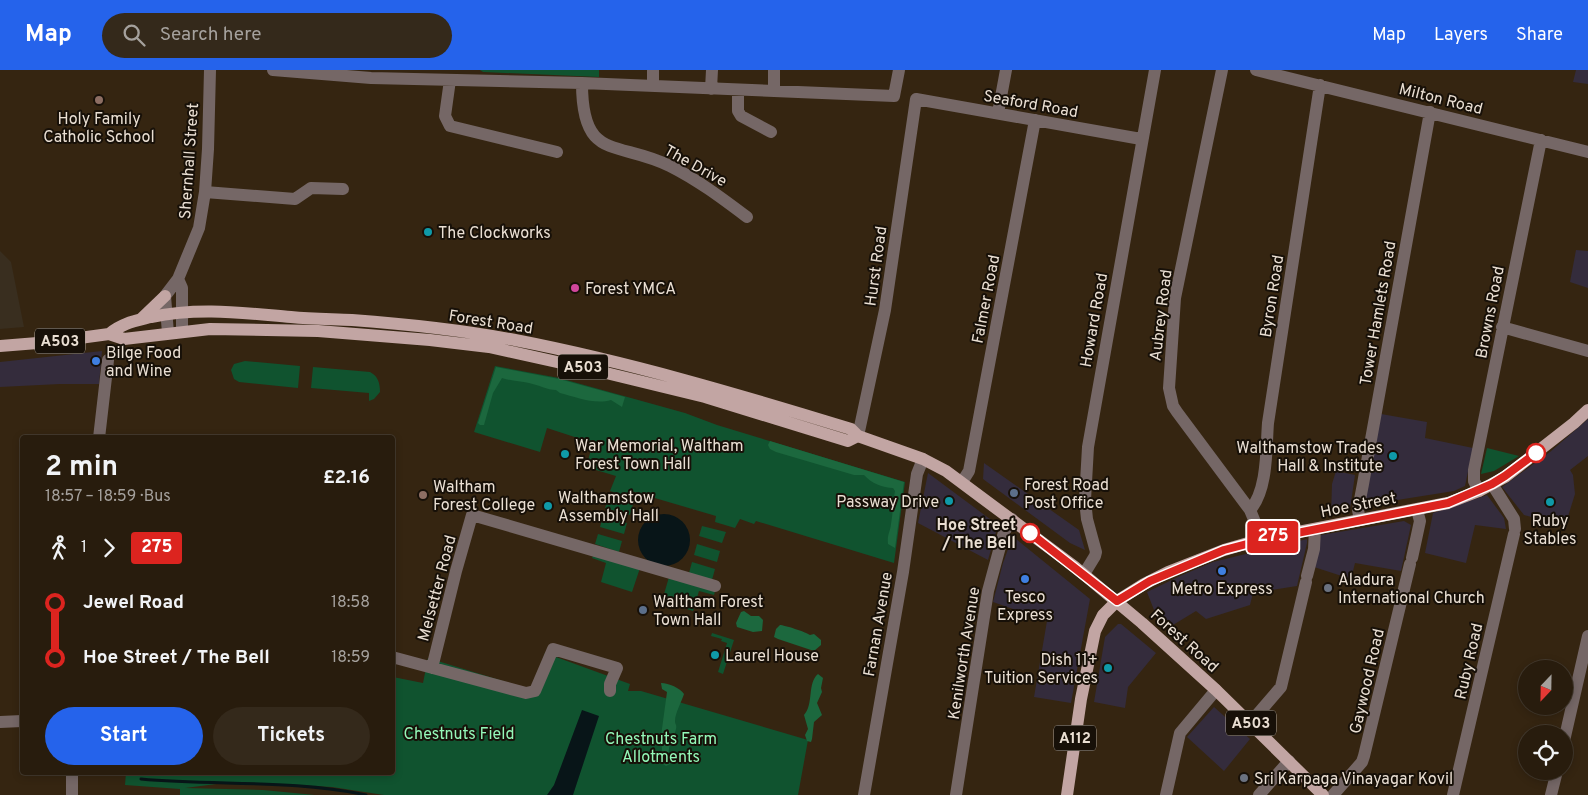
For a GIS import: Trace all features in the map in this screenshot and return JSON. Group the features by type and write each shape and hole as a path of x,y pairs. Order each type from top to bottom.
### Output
{"main road":[{"path":"141,319 165,296"},
{"name":"Forest Road","path":"110,334 119,325 141,319 181,312 209,310 433,328 514,340 605,359 851,429 858,436 923,459 946,472 1087,569 1117,601 1213,693 1250,723 1323,795"},
{"name":"Forest Road","path":"0,346 110,334 124,339 182,331 242,329 318,331 430,340 489,347 694,394 848,441 858,436"},
{"name":"Hoe Street","path":"1117,601 1150,581 1224,550 1314,529 1448,503 1479,491 1505,476 1574,424 1588,410"},
{"name":"A112","path":"1067,795 1081,699 1095,631 1103,615 1117,601"}],"street":[{"name":"Shernhall Street","path":"165,296 178,279 200,228 205,192 210,70"},
{"path":"273,70 371,74 450,80 474,75 582,83 894,96 899,70"},
{"path":"653,70 653,86"},
{"path":"711,89 712,70"},
{"path":"774,70 774,91"},
{"path":"998,113 1006,70"},
{"name":"Howard Road","path":"1087,569 1096,552 1087,519 1085,500 1088,447 1154,70"},
{"name":"Aubrey Road","path":"1222,70 1175,298 1169,388 1177,412 1250,510 1262,540"},
{"name":"Milton Road","path":"1256,70 1588,152"},
{"path":"450,80 445,116 450,126 557,152"},
{"name":"The Drive","path":"582,83 583,112 592,131 599,140 616,149 656,160 670,166 711,190 747,217"},
{"name":"Byron Road","path":"1250,510 1256,503 1263,478 1268,423 1320,85"},
{"path":"738,90 738,112 741,116 770,132"},
{"name":"Seaford Road","path":"916,99 1141,139"},
{"name":"Hurst Road","path":"858,436 885,310 916,99"},
{"name":"Tower Hamlets Road","path":"1360,520 1358,510 1430,112"},
{"name":"Falmer Road","path":"962,482 969,471 1035,120"},
{"name":"Browns Road","path":"1479,491 1474,481 1474,470 1541,140"},
{"path":"205,192 295,199 311,188 342,189"},
{"path":"178,279 182,288 182,331"},
{"path":"165,296 168,333"},
{"path":"1502,327 1588,351"},
{"path":"99,435 108,360"},
{"name":"Farnan Avenue","path":"864,795 904,572 916,479 923,459"},
{"name":"Ruby Road","path":"1453,795 1515,532 1514,519 1492,484"},
{"name":"Gaywood Road","path":"1333,795 1362,762 1364,756 1420,521 1417,510"},
{"name":"Melsetter Road","path":"432,668 472,515 716,586"},
{"name":"Kenilworth Avenue","path":"956,795 987,599 1004,532 1012,519"},
{"path":"1250,723 1281,687 1314,549 1314,529"},
{"path":"1567,725 1588,636"},
{"path":"395,658 526,693 534,691 553,649 616,668 610,684 610,691"},
{"path":"1166,795 1180,733 1213,693"},
{"path":"0,722 20,721"},
{"path":"1259,795 1289,761"},
{"path":"72,775 72,795"},
{"path":"1551,795 1555,780"}],"shaded area":[{"path":"1576,70 1588,70 1588,84 1573,82"},
{"path":"1576,250 1588,251 1588,288 1570,282"},
{"path":"0,251 11,262 24,327 0,329"},
{"path":"102,351 99,384 0,387 0,362"},
{"path":"1381,414 1427,422 1425,438 1473,448 1465,486 1454,491 1372,504 1365,502"},
{"path":"1588,419 1588,456 1570,470 1573,475 1575,494 1565,526 1524,515 1502,487 1550,452"},
{"path":"984,463 1079,530 1085,550 1070,543 983,479"},
{"path":"1336,471 1355,475 1350,509 1331,516 1332,484"},
{"path":"928,473 998,525 988,560 918,523"},
{"path":"1487,495 1504,518 1506,529 1475,525 1466,563 1425,553 1433,513"},
{"path":"659,514 669,514 683,521 690,535 690,545 683,559 669,566 659,566 649,562 642,555 638,545 638,535 642,525 649,518"},
{"path":"1404,521 1411,525 1401,571 1355,563 1351,579 1314,567 1321,535"},
{"path":"1016,539 1090,599 1071,703 1034,697 1047,621 993,602 1011,541"},
{"path":"1307,539 1297,586 1253,593 1250,605 1206,619 1196,611 1173,625 1154,610 1147,592 1180,576 1213,562"},
{"path":"1118,624 1121,624 1156,653 1128,687 1125,708 1094,702 1105,637"},
{"path":"1214,707 1250,739 1224,771 1187,737"},
{"path":"582,710 599,716 573,795 547,795 554,785"}],"green space":[{"path":"480,70 599,70 599,77 483,72"},
{"path":"245,361 300,366 298,388 239,382 234,379 231,370 234,364"},
{"path":"495,366 559,378 685,413 717,425 905,482 894,563 756,521 754,524 740,519 735,528 715,522 716,516 631,491 629,497 610,491 616,476 586,467 593,443 547,428 540,452 474,432"},
{"path":"313,367 370,372 378,380 380,392 374,399 369,401 369,393 311,388"},
{"path":"496,367 559,379 625,397 622,407 611,400 599,402 586,400 560,393 556,390 502,378 493,393 484,425 480,425 478,423"},
{"path":"770,441 904,482 895,548 888,544 895,491 893,488 877,484 864,475 854,475 776,452 770,449 768,445"},
{"path":"1487,448 1519,456 1494,471 1481,474"},
{"path":"609,497 633,504 630,515 605,508"},
{"path":"603,516 627,523 624,534 600,527"},
{"path":"702,526 726,532 722,543 699,536"},
{"path":"598,534 622,541 619,552 595,544"},
{"path":"697,544 720,551 717,562 694,555"},
{"path":"594,554 640,568 632,592 601,582 606,563 592,558"},
{"path":"692,562 715,569 712,580 689,573"},
{"path":"669,577 715,591 714,595 699,591 693,611 662,601"},
{"path":"744,611 751,616 759,616 763,620 762,631 753,632 737,627 736,623 741,612"},
{"path":"780,625 810,635 814,634 821,640 821,645 814,651 778,639 774,637 776,629"},
{"path":"712,633 734,640 723,674 718,672 727,643 721,641 722,639 711,636"},
{"name":"Chestnuts Field","path":"545,653 630,684 628,691 641,691 808,740 798,795 384,795 332,787 232,782 185,788 263,790 315,795 180,795 180,789 125,785 126,775 395,775 395,677 423,683 428,658 532,690"},
{"path":"818,674 823,678 822,692 817,703 822,715 814,722 811,742 807,741 805,735 808,729 804,715 809,705 813,683"},
{"path":"661,683 674,686 684,694 676,714 676,729 669,749 670,764 666,766 663,764 661,736 667,692 662,689"}],"waterway":[{"path":"141,779 283,785 338,790 366,795"}],"bus line":[{"name":"275","path":"1030,533 1075,566 1117,601 1150,581 1224,550 1262,540 1448,503 1492,484 1536,453"}],"place":[{"name":"Holy Family Catholic School","path":"99,100"},
{"name":"The Clockworks","path":"428,232"},
{"name":"Forest YMCA","path":"575,288"},
{"name":"Bilge Food and Wine","path":"96,361"},
{"name":"War Memorial, Waltham Forest Town Hall","path":"565,454"},
{"name":"Walthamstow Trades Hall & Institute","path":"1393,456"},
{"name":"Forest Road Post Office","path":"1014,493"},
{"name":"Waltham Forest College","path":"423,495"},
{"name":"Passway Drive","path":"949,501"},
{"name":"Ruby Stables","path":"1550,502"},
{"name":"Walthamstow Assembly Hall","path":"548,506"},
{"name":"Hoe Street / The Bell","path":"1030,533"},
{"name":"Metro Express","path":"1222,571"},
{"name":"Tesco Express","path":"1025,579"},
{"name":"Aladura International Church","path":"1328,588"},
{"name":"Waltham Forest Town Hall","path":"643,610"},
{"name":"Laurel House","path":"715,655"},
{"name":"Dish 11+ Tuition Services","path":"1108,668"},
{"name":"Sri Karpaga Vinayagar Kovil","path":"1244,778"}],"park label":[{"name":"Chestnuts Farm Allotments","path":"661,747"}]}
